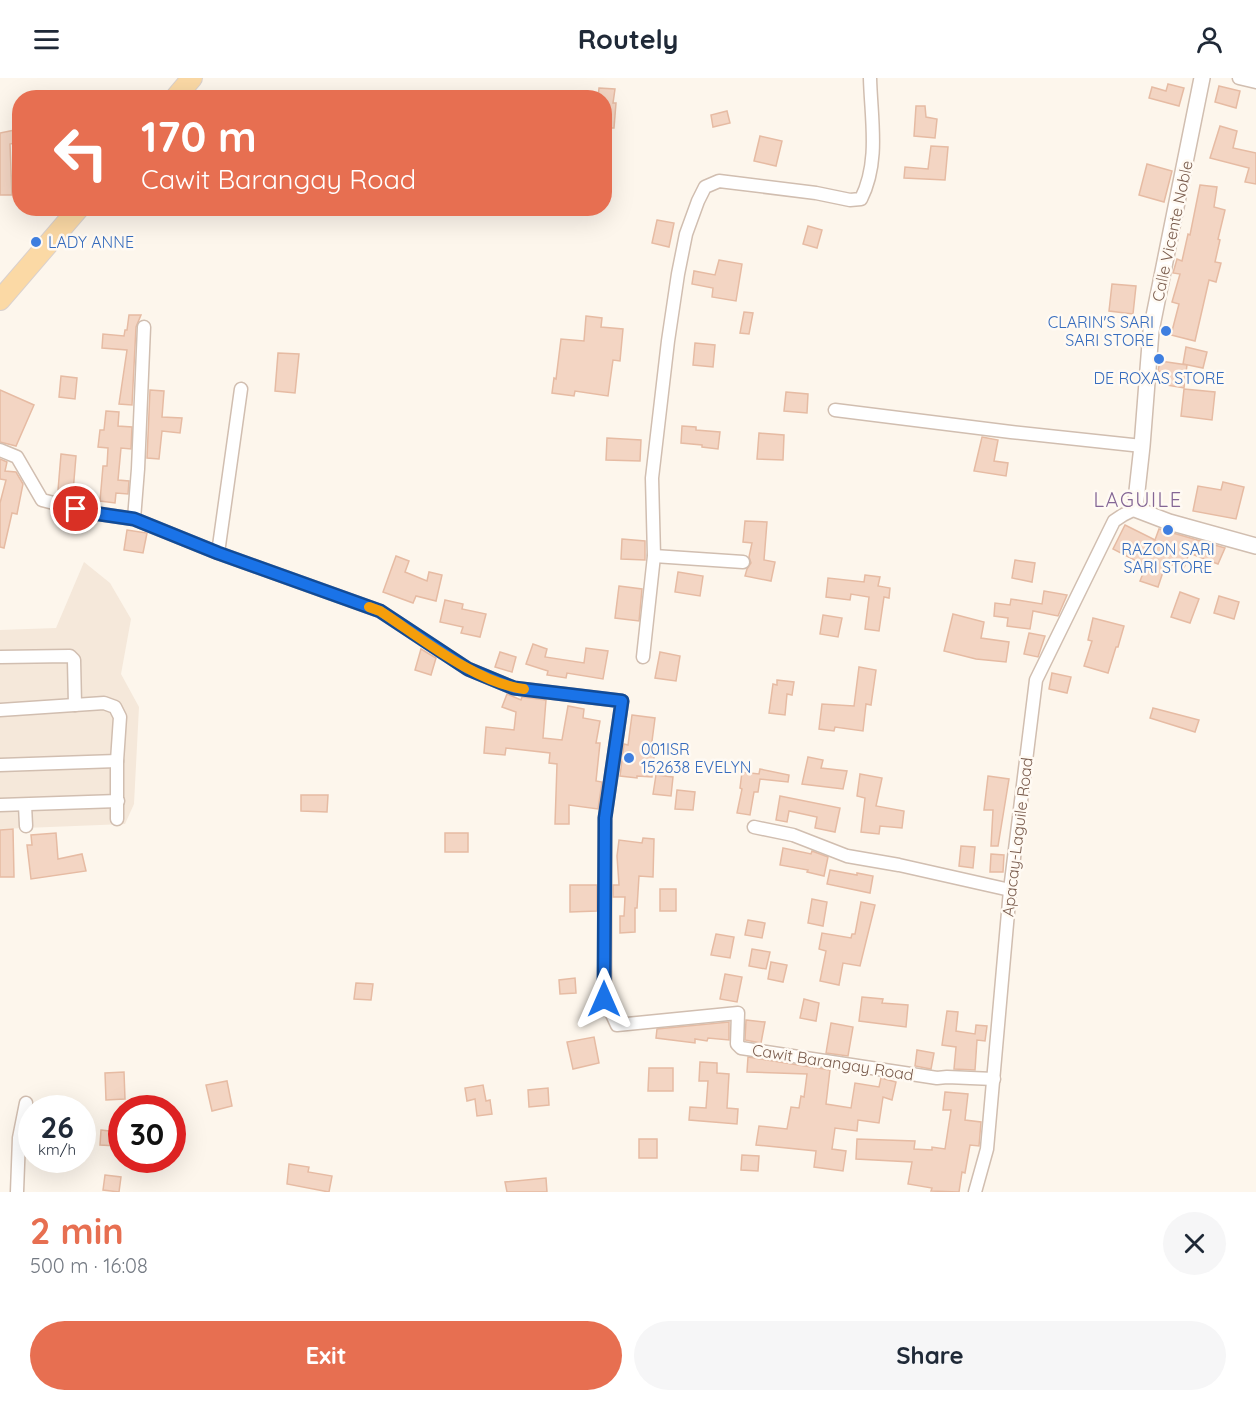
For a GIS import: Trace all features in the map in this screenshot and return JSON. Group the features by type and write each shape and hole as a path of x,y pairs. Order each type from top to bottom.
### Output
{"main road":[{"path":"182,90 192,78"},
{"path":"0,300 72,216"}],"street":[{"path":"643,657 654,556 652,478 668,341 686,234 698,201 705,187 718,181 816,193 850,200 861,199 867,187 873,160 870,78"},
{"name":"Calle Vicente Noble","path":"1135,509 1151,331 1202,78"},
{"path":"1239,78 1256,82"},
{"path":"134,519 144,327"},
{"path":"0,450 17,457 42,500 93,513 134,519 218,553 241,389"},
{"path":"835,410 1142,446"},
{"path":"1135,509 1169,522 1256,546"},
{"name":"Apacay-Laguile Road","path":"975,1192 987,1149 1010,890 1036,680 1114,521 1135,509"},
{"name":"Cawit Barangay Road","path":"218,553 380,611 468,669 514,688 622,701 605,818 604,999 617,1025 738,1013 737,1044 741,1048 937,1078 994,1079"},
{"path":"654,556 743,562"},
{"path":"0,657 70,656 74,660 75,705"},
{"path":"0,710 104,703 115,706 120,717 117,819"},
{"path":"0,765 117,761"},
{"path":"0,805 117,801"},
{"path":"25,805 26,826"},
{"path":"754,827 793,835 847,856 899,865 1010,890"},
{"path":"17,1192 18,1173"}],"shaded area":[{"path":"84,562 110,583 131,619 121,674 139,707 134,804 125,824 0,829 0,630 56,628"}],"building":[{"path":"1168,84 1184,88 1179,106 1149,98 1152,87 1166,91"},
{"path":"1219,86 1240,91 1236,108 1215,102"},
{"path":"599,88 615,89 614,128 612,128 612,90 599,90"},
{"path":"916,106 925,106 926,117 937,119 935,138 914,136"},
{"path":"727,111 730,123 713,127 711,115"},
{"path":"1220,126 1237,131 1233,148 1256,153 1256,184 1245,182 1249,168 1210,158"},
{"path":"12,131 12,144 10,144 12,195 0,195 0,133"},
{"path":"760,136 782,141 776,166 754,161"},
{"path":"931,146 948,147 945,180 904,178 905,167 928,169"},
{"path":"1147,164 1172,171 1164,202 1139,195"},
{"path":"1200,185 1217,187 1214,207 1225,210 1215,262 1221,263 1216,282 1209,280 1195,341 1171,335 1179,304 1172,302 1180,274 1173,273 1177,259 1182,261 1188,234 1190,235"},
{"path":"657,220 674,223 669,247 652,243"},
{"path":"808,226 822,230 817,248 803,244"},
{"path":"719,260 742,264 736,301 712,297 713,288 692,284 694,271 715,275"},
{"path":"1112,284 1136,286 1133,314 1109,311"},
{"path":"744,312 753,313 749,334 740,333"},
{"path":"129,315 141,315 136,327 132,405 119,404 127,350 102,348 103,334 124,336"},
{"path":"586,316 602,318 601,327 623,329 620,361 613,360 608,396 575,391 574,396 552,393 561,339 584,341"},
{"path":"695,343 715,345 713,367 693,365"},
{"path":"1186,347 1207,352 1203,368 1183,364"},
{"path":"278,353 299,354 295,393 275,391"},
{"path":"1160,361 1187,365 1184,388 1160,384 1162,372 1158,371"},
{"path":"61,376 77,378 75,399 59,397"},
{"path":"1184,389 1215,392 1212,420 1181,416"},
{"path":"0,390 34,405 16,446 0,442"},
{"path":"150,390 164,391 162,417 182,418 180,433 162,431 159,459 147,458"},
{"path":"786,392 808,394 807,413 784,411"},
{"path":"106,411 119,412 118,426 132,427 131,449 121,448 118,480 129,481 128,494 116,493 115,503 100,501 103,466 107,466 108,448 98,447 100,430 104,430"},
{"path":"682,426 720,432 718,449 681,443"},
{"path":"759,433 784,435 783,460 757,459"},
{"path":"982,437 998,440 994,461 1008,463 1006,476 974,471"},
{"path":"607,438 641,440 640,461 606,460"},
{"path":"61,454 76,456 73,492 58,490"},
{"path":"0,459 7,462 5,471 16,472 23,484 17,514 12,513 4,548 0,547 0,503 6,480 0,479"},
{"path":"1223,482 1244,487 1236,519 1193,511 1198,486 1221,490"},
{"path":"745,521 767,522 764,560 775,562 771,581 745,576 751,563 749,557 752,543 743,542"},
{"path":"1125,525 1155,540 1159,529 1225,548 1218,564 1189,553 1184,568 1166,563 1158,587 1140,581 1146,566 1113,549"},
{"path":"127,530 147,533 143,553 124,550"},
{"path":"622,539 645,541 645,560 621,559"},
{"path":"396,556 409,561 405,572 427,581 429,572 442,575 436,601 416,596 413,603 383,592"},
{"path":"1015,560 1035,563 1032,582 1012,578"},
{"path":"678,572 703,576 700,596 675,592"},
{"path":"865,575 880,577 878,586 890,588 889,598 884,597 879,631 865,629 869,597 851,594 850,600 826,597 828,578 864,582"},
{"path":"619,586 642,589 639,621 615,618"},
{"path":"1044,591 1067,595 1058,616 1033,611 1030,629 1007,626 1008,618 994,616 995,603 1010,605 1011,599 1042,604"},
{"path":"1180,592 1199,599 1190,623 1171,617"},
{"path":"1219,596 1239,602 1234,619 1214,613"},
{"path":"445,600 463,604 462,609 486,614 480,637 461,633 463,627 440,622"},
{"path":"953,614 984,622 981,638 1009,642 1006,662 976,659 944,651"},
{"path":"823,615 842,618 838,637 820,634"},
{"path":"1093,618 1124,626 1108,673 1084,666 1092,641 1088,640"},
{"path":"1029,633 1045,636 1038,657 1024,654"},
{"path":"533,644 547,649 545,657 584,663 586,648 608,651 603,679 567,673 566,678 547,675 548,671 526,664"},
{"path":"421,649 436,658 431,675 415,670"},
{"path":"500,652 516,657 512,672 495,667"},
{"path":"660,652 680,656 676,681 655,678"},
{"path":"859,667 876,670 871,705 866,704 863,731 835,727 834,731 819,729 822,704 854,706"},
{"path":"1052,673 1071,677 1067,693 1049,689"},
{"path":"777,680 794,682 792,695 787,694 785,715 769,713 773,684 777,685"},
{"path":"507,694 521,700 522,697 546,700 543,738 562,740 568,706 584,709 583,718 600,721 596,743 600,743 596,781 602,782 598,809 569,805 569,824 555,824 557,764 549,763 550,753 506,748 505,755 484,753 486,727 514,730 516,712 502,707"},
{"path":"1153,708 1199,720 1195,732 1150,718"},
{"path":"632,715 655,718 651,749 655,749 652,777 620,776 624,744 628,745"},
{"path":"808,757 823,760 821,768 847,771 843,789 802,784"},
{"path":"760,769 789,775 788,782 760,779 758,792 754,792 750,815 737,813 742,789 740,788 742,772 759,774"},
{"path":"860,774 882,778 876,806 904,811 902,828 880,826 879,834 861,832 865,798 857,796"},
{"path":"656,775 673,777 671,796 653,794"},
{"path":"988,776 1009,779 998,846 991,846 993,810 984,810"},
{"path":"677,790 695,792 693,810 675,809"},
{"path":"301,795 328,795 327,812 301,811"},
{"path":"780,796 840,808 835,832 815,828 817,817 789,811 787,822 776,820"},
{"path":"13,829 14,877 0,877 0,830"},
{"path":"56,833 58,859 82,854 86,871 31,879 27,845 32,845 31,835"},
{"path":"445,833 468,833 468,852 445,852"},
{"path":"643,838 654,839 653,877 639,876 635,932 620,933 620,916 624,916 625,897 613,897 613,885 619,885 617,856 619,840 642,843"},
{"path":"961,846 975,847 973,868 959,866"},
{"path":"783,848 811,854 812,851 828,857 824,876 807,872 808,870 780,865"},
{"path":"991,854 1004,855 1003,872 990,872"},
{"path":"830,870 873,876 870,893 827,884"},
{"path":"570,885 597,885 597,911 570,912"},
{"path":"660,889 676,889 676,911 660,911"},
{"path":"812,899 827,902 823,926 808,923"},
{"path":"861,902 875,905 860,966 843,963 839,985 820,981 826,951 819,949 822,933 851,938 852,934 855,934"},
{"path":"748,920 765,923 762,938 745,935"},
{"path":"716,934 734,937 730,958 711,955"},
{"path":"752,949 770,952 766,969 749,966"},
{"path":"771,962 787,965 783,982 768,979"},
{"path":"725,974 742,977 737,1002 720,999"},
{"path":"575,978 576,993 560,994 559,980"},
{"path":"356,983 373,984 371,1000 354,999"},
{"path":"862,997 883,999 882,1003 908,1005 906,1027 859,1021"},
{"path":"804,999 819,1003 816,1021 800,1018"},
{"path":"947,1011 958,1012 956,1031 975,1034 976,1025 987,1026 985,1041 977,1040 975,1070 954,1069 956,1047 942,1045"},
{"path":"746,1020 765,1022 761,1043 745,1040"},
{"path":"729,1022 729,1040 695,1039 695,1043 656,1038 657,1029"},
{"path":"831,1023 853,1027 848,1056 826,1053"},
{"path":"594,1037 599,1063 573,1069 567,1042"},
{"path":"917,1050 934,1053 931,1069 915,1066"},
{"path":"748,1057 830,1070 826,1104 851,1108 855,1083 879,1087 881,1078 896,1082 892,1100 883,1097 879,1123 858,1120 857,1131 835,1128 832,1149 846,1151 843,1171 814,1167 816,1151 756,1145 759,1126 787,1129 791,1107 799,1108 801,1096 804,1097 807,1074 747,1072"},
{"path":"700,1062 717,1063 717,1073 729,1074 727,1108 738,1109 737,1124 689,1120 690,1107 706,1108 708,1081 699,1081"},
{"path":"649,1068 673,1068 673,1091 648,1091"},
{"path":"124,1072 125,1095 108,1095 108,1100 106,1100 105,1073"},
{"path":"227,1081 232,1106 212,1111 206,1085"},
{"path":"483,1085 486,1101 490,1100 492,1114 477,1116 475,1099 467,1101 465,1088"},
{"path":"548,1088 549,1105 529,1107 528,1090"},
{"path":"945,1092 968,1094 965,1120 981,1122 979,1146 970,1145 959,1192 931,1191 932,1188 908,1184 912,1162 856,1159 857,1139 915,1141 914,1149 932,1150 932,1147 945,1149 951,1110 943,1110"},
{"path":"101,1130 108,1131 108,1145 100,1145"},
{"path":"639,1139 657,1139 657,1158 639,1158"},
{"path":"742,1155 759,1156 758,1171 741,1170"},
{"path":"289,1164 309,1167 308,1172 332,1176 329,1192 287,1184"},
{"path":"105,1175 121,1177 119,1192 103,1190"},
{"path":"546,1178 547,1192 507,1192 505,1182"}],"slow traffic":[{"path":"369,607 380,611 468,669 514,688 524,689"}],"place":[{"name":"LADY ANNE","path":"36,242"},
{"name":"CLARIN'S SARI SARI STORE","path":"1166,331"},
{"name":"DE ROXAS STORE","path":"1159,359"},
{"name":"RAZON SARI SARI STORE","path":"1168,530"},
{"name":"001ISR 152638 EVELYN","path":"629,758"}],"district":[{"name":"LAGUILE","path":"1138,500"}],"route":[{"path":"76,509 134,519 218,553 380,611 468,669 514,688 622,701 605,818 604,999"}]}
